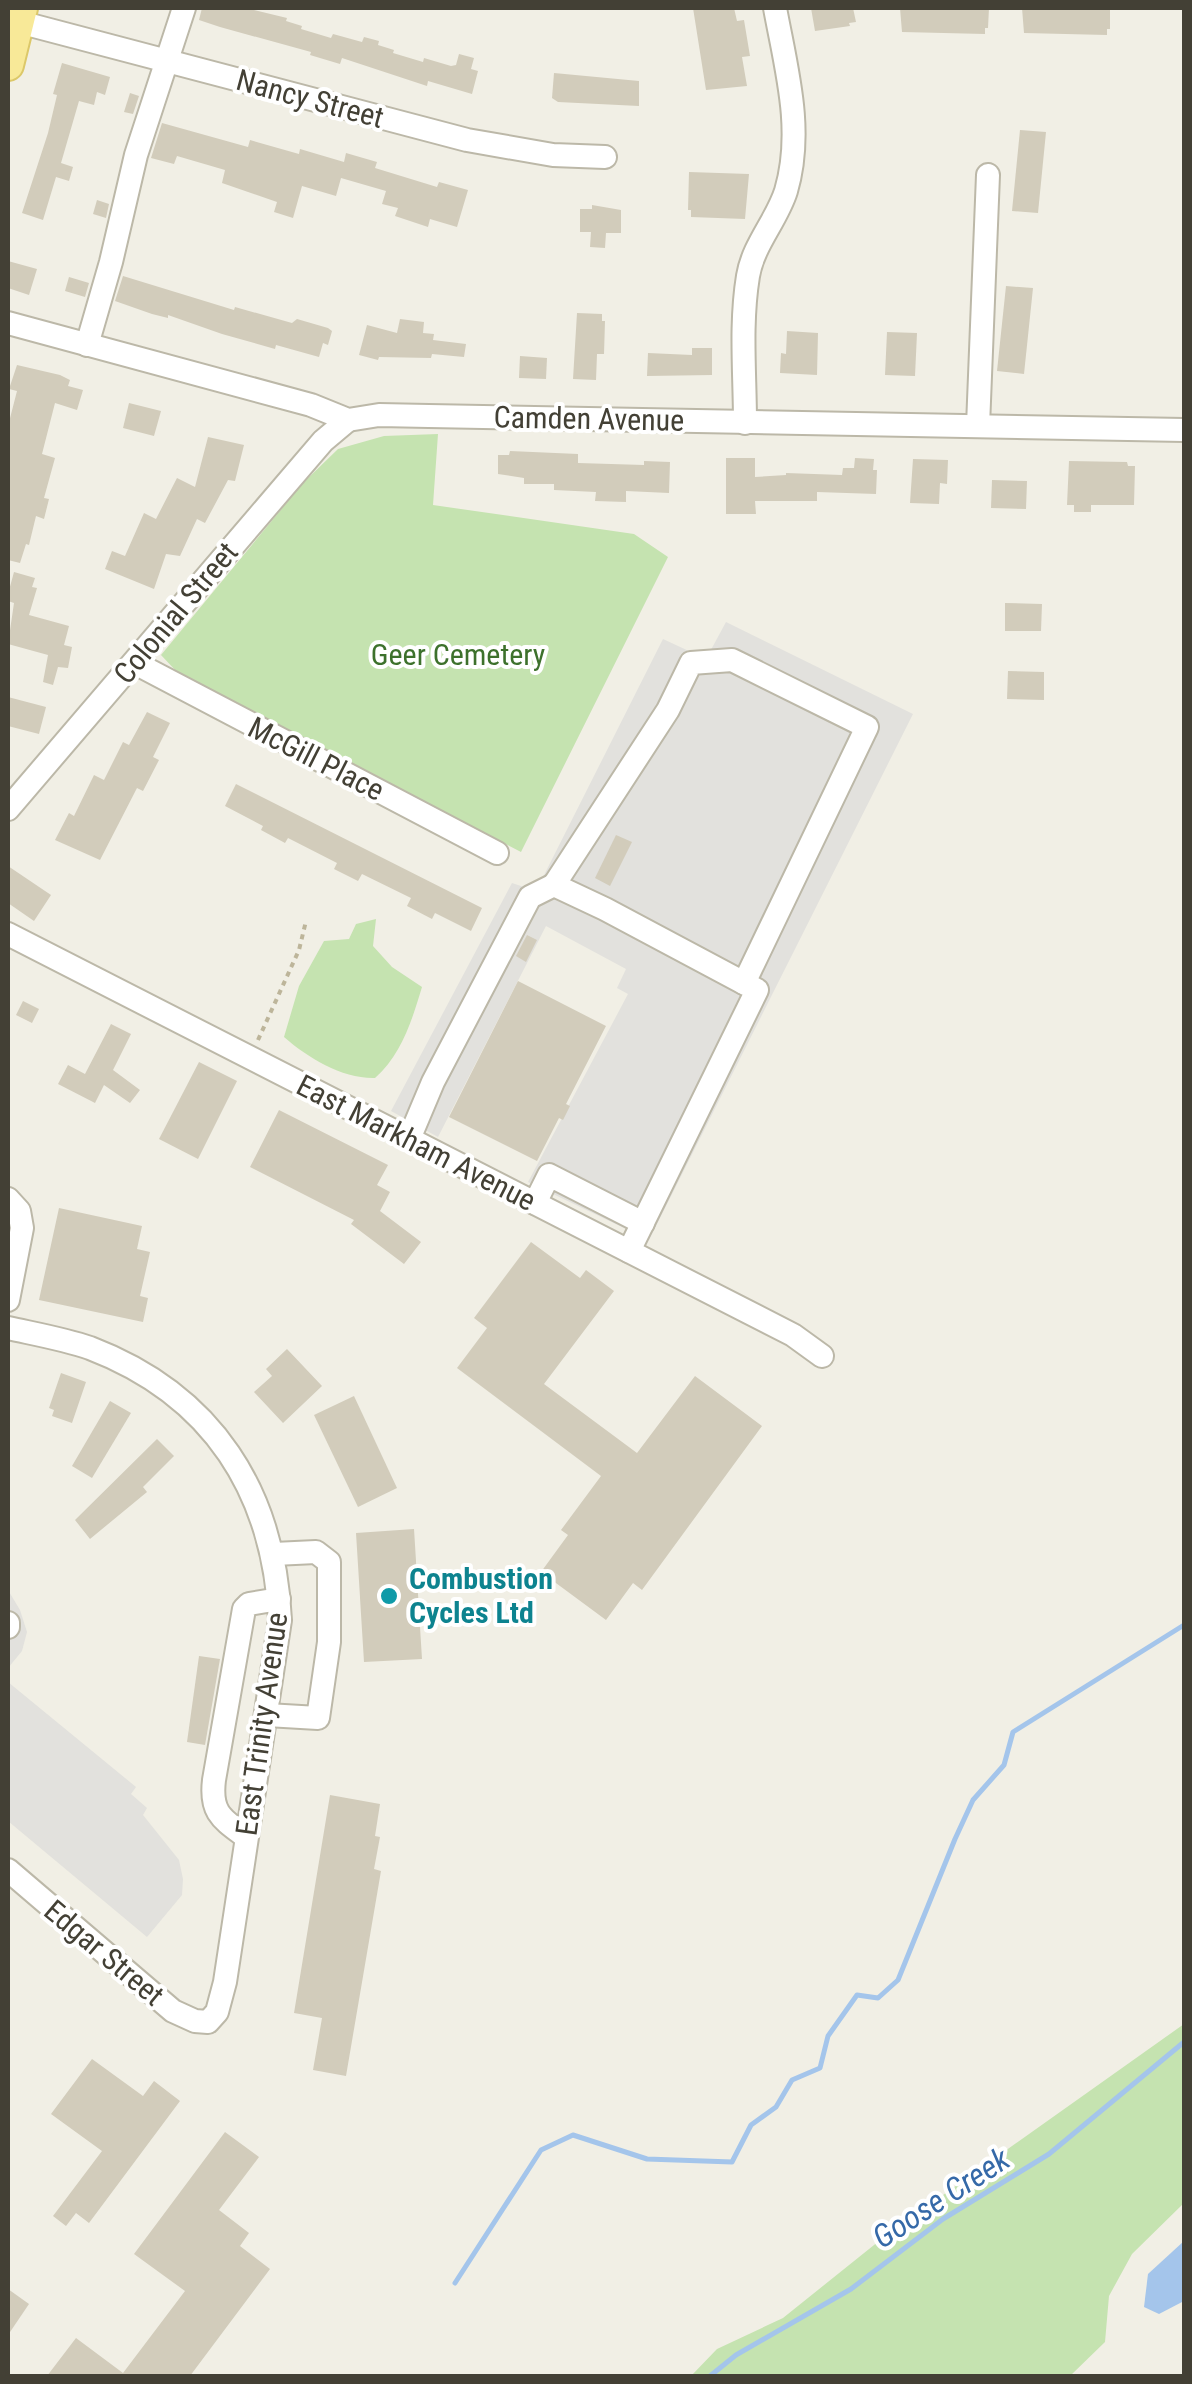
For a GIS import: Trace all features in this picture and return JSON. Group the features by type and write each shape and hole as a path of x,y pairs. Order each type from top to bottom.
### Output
{"main road":[{"path":"8,65 21,15"}],"street":[{"path":"87,345 136,155 184,8"},
{"path":"745,423 742,374 748,272 785,195 794,136 792,101 775,8"},
{"name":"Nancy Street","path":"21,15 167,61 467,140 553,155 604,158"},
{"path":"978,426 988,175"},
{"name":"Camden Avenue","path":"8,324 312,405 348,420 429,416 1184,430"},
{"name":"Colonial Street","path":"8,809 324,441 348,420"},
{"path":"408,1139 432,1082 530,898 554,885 668,710 691,663 732,660 867,727 744,983"},
{"name":"McGill Place","path":"135,663 497,853"},
{"path":"554,885 605,908 757,990 630,1252"},
{"name":"East Markham Avenue","path":"8,934 793,1335 822,1356"},
{"path":"535,1203 549,1174 643,1222"},
{"path":"8,1199 19,1210 22,1228 8,1300"},
{"name":"East Trinity Avenue","path":"8,1328 89,1348 125,1365 188,1406 208,1426 237,1467 256,1501 274,1554 279,1634 225,1982 217,2012 208,2022"},
{"path":"267,1715 318,1718 329,1642 328,1562 316,1552 274,1554"},
{"path":"246,1838 222,1819 214,1807 214,1780 244,1608 279,1599"},
{"name":"Edgar Street","path":"8,1870 173,2010 195,2021 208,2022"}],"path":[{"path":"249,1058 300,950 306,922"}],"green space":[{"name":"Geer Cemetery","path":"438,434 433,505 634,534 668,557 521,852 177,672 161,655 303,483 338,449 384,436"},
{"path":"376,919 373,946 392,967 422,987 399,1047 375,1078 326,1066 284,1037 299,986 324,941 349,939 356,924"},
{"path":"1184,2024 1184,2203 1132,2254 1109,2296 1105,2342 1070,2376 691,2376 717,2349 783,2318 884,2237"}],"shaded area":[{"path":"726,622 913,714 649,1240 528,1182 628,994 617,988 626,969 546,926 438,1137 391,1111 512,883 536,891 663,639 706,659"},
{"path":"8,1590 27,1632 22,1651 8,1668"},
{"path":"8,1682 136,1787 131,1794 147,1808 143,1815 179,1860 182,1895 147,1937 8,1821"}],"water":[{"path":"1184,2241 1184,2301 1159,2314 1144,2307 1148,2274"}],"building":[{"path":"202,8 246,8 287,18 301,29 331,38 333,34 362,42 364,37 379,41 378,45 394,50 393,53 423,62 424,58 451,66 456,65 459,54 474,58 471,69 478,71 472,94 428,81 427,86 342,58 340,64 220,27 199,20"},
{"path":"693,8 734,8 737,21 744,20 750,56 742,57 747,86 706,90"},
{"path":"811,8 853,8 856,22 815,31"},
{"path":"900,8 989,8 988,28 985,34 902,32"},
{"path":"1022,8 1110,8 1110,29 1107,35 1024,33"},
{"path":"62,63 110,77 105,95 97,92 94,105 79,101 61,163 73,167 69,181 56,177 43,220 22,213 48,133"},
{"path":"554,73 639,81 639,106 558,102 552,98"},
{"path":"130,93 139,96 133,114 124,112"},
{"path":"162,123 248,147 250,140 344,162 346,153 377,162 375,168 437,187 439,182 468,190 457,227 430,219 428,227 395,216 398,208 382,204 386,191 341,178 336,196 302,186 293,218 274,212 277,202 222,183 225,170 177,156 174,164 151,158"},
{"path":"1020,130 1046,132 1038,213 1012,211"},
{"path":"689,172 749,174 745,219 691,217"},
{"path":"97,200 109,204 106,218 93,214"},
{"path":"592,205 621,210 621,233 606,233 605,248 590,247 591,232 580,232 580,209 592,209"},
{"path":"8,261 37,269 29,295 8,288"},
{"path":"123,276 234,310 235,307 292,323 297,319 328,328 332,331 328,345 323,343 319,357 276,345 275,349 168,315 152,314 115,301"},
{"path":"69,277 89,283 85,297 65,291"},
{"path":"1006,286 1033,288 1024,374 997,371"},
{"path":"577,313 602,314 605,321 604,354 597,354 596,380 573,379"},
{"path":"400,319 424,322 423,333 434,334 433,340 466,344 464,357 432,354 431,358 378,360 359,355 367,325 397,333"},
{"path":"787,331 818,333 817,375 780,373"},
{"path":"887,332 917,333 915,376 885,375"},
{"path":"692,348 712,348 712,375 647,376 648,353 692,355"},
{"path":"520,356 547,358 546,379 519,378"},
{"path":"17,365 60,375 70,380 68,386 83,390 77,410 55,403 42,454 55,458 44,498 49,499 44,519 36,516 20,563 8,560 8,426 17,391 9,389"},
{"path":"129,403 161,411 154,436 123,428"},
{"path":"208,437 244,445 235,481 228,480 205,523 197,519 180,556 166,554 154,589 105,569 112,551 125,556 144,513 156,519 177,478 195,487"},
{"path":"510,451 578,454 578,463 670,462 669,493 626,491 626,502 595,501 596,492 554,490 554,484 524,484 524,478 498,474 498,455 509,455"},
{"path":"726,458 755,458 755,477 786,473 842,475 843,468 854,468 855,458 874,459 876,494 817,492 817,501 755,501 756,514 726,514"},
{"path":"913,459 948,460 947,484 940,483 939,504 910,503"},
{"path":"1069,461 1127,462 1128,466 1135,466 1134,505 1091,505 1091,512 1074,512 1074,505 1067,505"},
{"path":"992,480 1027,481 1026,509 991,508"},
{"path":"14,572 35,578 32,587 37,588 29,615 69,626 64,645 72,647 68,668 58,667 53,685 43,682 48,655 8,644 14,603 8,601 8,594"},
{"path":"1005,603 1042,604 1041,631 1005,631"},
{"path":"1008,671 1044,672 1044,700 1007,699"},
{"path":"8,697 46,707 39,734 8,726"},
{"path":"147,712 170,723 153,757 159,760 143,791 137,788 100,860 55,840 69,813 74,816 94,775 104,780 123,742 129,745"},
{"path":"236,784 482,908 471,931 435,913 432,919 407,906 411,898 362,874 358,881 334,869 337,863 288,838 285,843 261,830 263,826 225,806"},
{"path":"616,835 632,842 610,886 595,878"},
{"path":"8,866 51,895 34,921 8,903"},
{"path":"527,935 537,940 526,962 516,956"},
{"path":"518,981 606,1026 566,1104 570,1106 563,1120 559,1118 537,1161 449,1117"},
{"path":"23,1001 39,1009 32,1023 16,1015"},
{"path":"111,1024 131,1034 113,1070 140,1090 130,1103 104,1085 95,1103 58,1084 68,1065 85,1074"},
{"path":"199,1062 237,1081 198,1159 159,1139"},
{"path":"279,1110 388,1165 377,1185 390,1192 380,1211 421,1242 404,1264 351,1224 354,1220 250,1167"},
{"path":"59,1208 142,1226 137,1249 150,1252 140,1296 148,1298 143,1322 39,1300"},
{"path":"531,1242 580,1278 586,1270 614,1291 544,1384 637,1453 695,1376 762,1426 642,1590 633,1583 606,1620 541,1572 568,1535 561,1530 601,1476 457,1368 487,1328 474,1318"},
{"path":"287,1349 322,1386 283,1423 254,1392 272,1376 266,1369"},
{"path":"61,1373 86,1382 72,1423 52,1416 54,1410 49,1408"},
{"path":"354,1396 397,1488 358,1507 314,1415"},
{"path":"110,1401 131,1413 92,1478 72,1466"},
{"path":"157,1439 174,1456 143,1487 147,1492 90,1539 75,1520"},
{"name":"Combustion Cycles Ltd","path":"414,1529 422,1659 364,1662 356,1533"},
{"path":"199,1656 220,1659 205,1745 187,1742"},
{"path":"330,1795 380,1804 375,1836 380,1837 374,1869 381,1871 346,2076 313,2070 322,2018 294,2013"},
{"path":"92,2059 143,2096 154,2081 180,2101 89,2223 76,2213 66,2226 53,2216 102,2151 51,2114"},
{"path":"225,2132 259,2157 219,2210 249,2233 240,2246 270,2269 190,2376 47,2376 76,2338 123,2373 185,2291 134,2254"},
{"path":"8,2289 29,2304 8,2335"}],"waterway":[{"path":"455,2283 541,2150 573,2135 647,2159 732,2162 751,2125 776,2107 792,2080 820,2068 828,2036 857,1995 878,1998 898,1980 973,1800 1004,1765 1013,1732 1184,1625"},
{"name":"Goose Creek","path":"710,2376 736,2355 851,2289 943,2219 1049,2154 1184,2042"}],"place":[{"name":"Combustion Cycles Ltd","path":"389,1596"}]}
